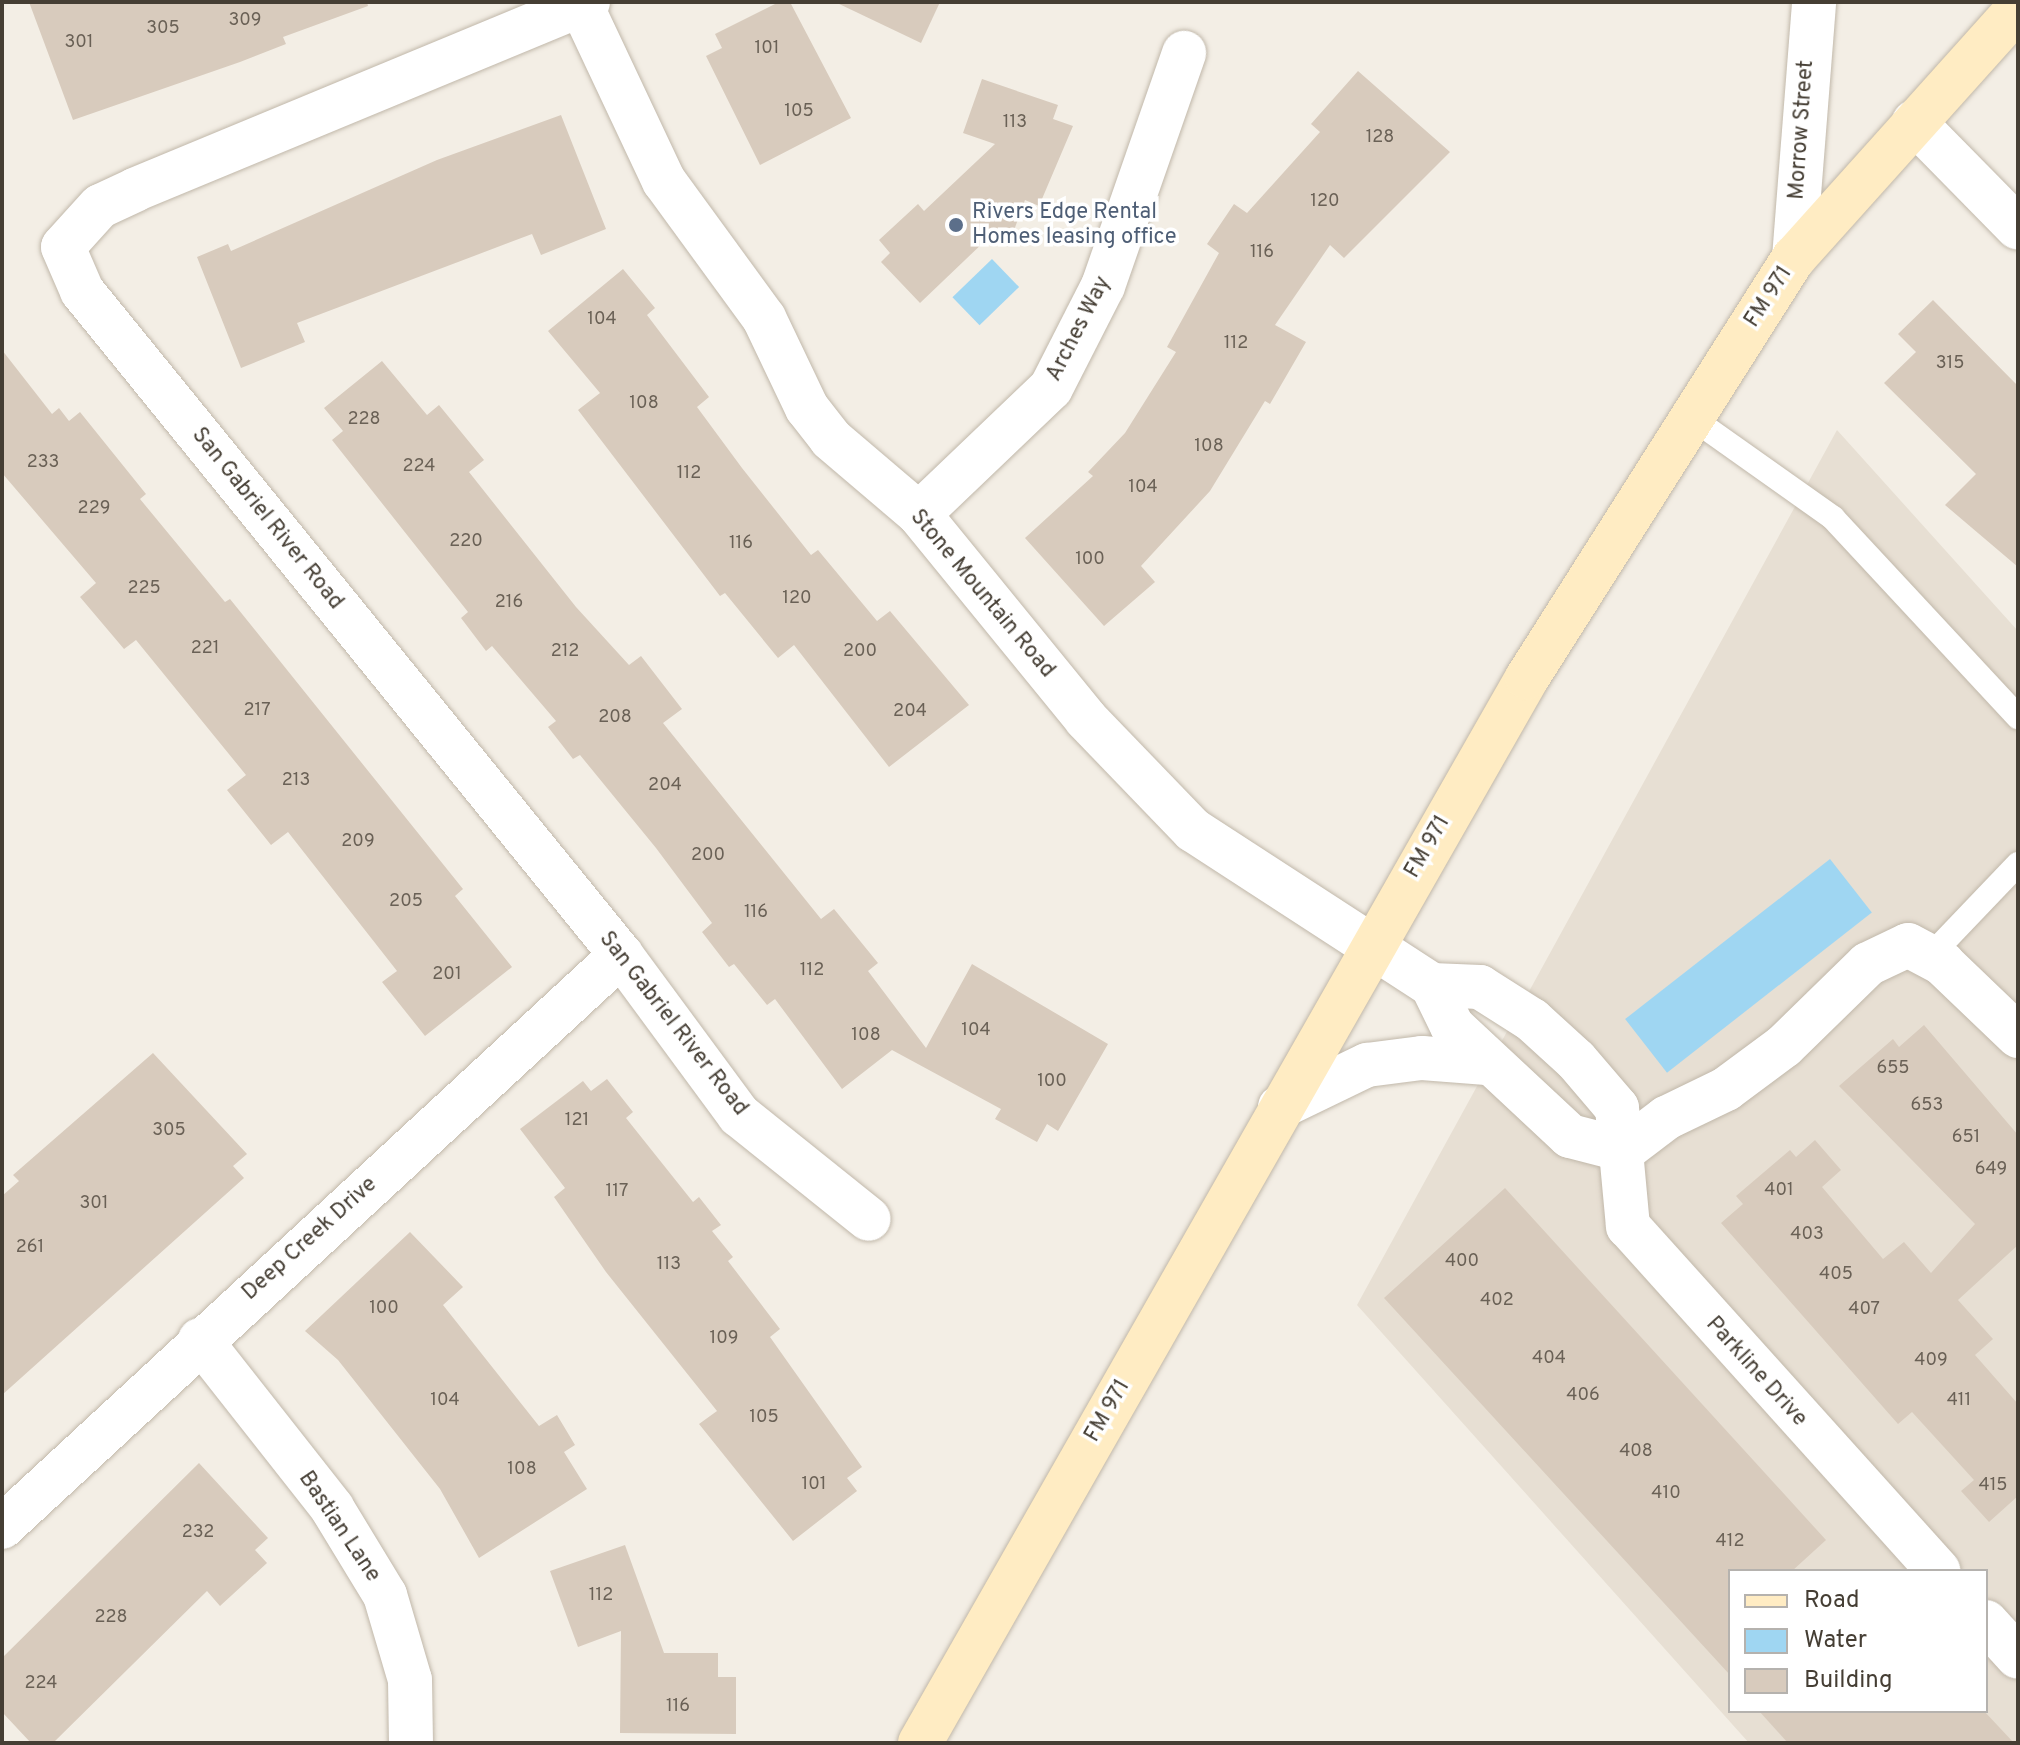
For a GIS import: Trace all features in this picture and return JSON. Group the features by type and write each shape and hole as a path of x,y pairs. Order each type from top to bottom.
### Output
{"main road":[{"name":"FM 971","path":"920,1743 1371,946 1527,678 1794,258 2018,8"}],"street":[{"name":"Morrow Street","path":"1794,258 1814,2"},
{"name":"Stone Mountain Road","path":"585,3 638,135 764,318 807,408 856,466 919,514 1086,719 1193,830 1371,946"},
{"name":"San Gabriel River Road","path":"585,3 123,195 100,206 63,247 82,291 621,955 739,1115 869,1219"},
{"name":"Arches Way","path":"919,514 1051,388 1103,286 1184,53"},
{"path":"1914,122 2018,228"},
{"path":"1371,946 1432,985 1452,1026 1487,1063 1570,1136 1624,1150 1784,1046 1868,964 1908,945 1931,955 2018,1036"},
{"name":"Deep Creek Drive","path":"2,1527 200,1340 621,955"},
{"name":"Parkline Drive","path":"1432,985 1480,987 1532,1020 1617,1108 1624,1150 1628,1226 1937,1569"},
{"path":"1280,1107 1367,1065 1422,1058 1487,1063"},
{"name":"Bastian Lane","path":"200,1340 332,1508 385,1595 410,1680 411,1743"},
{"path":"1988,1624 2018,1657"}],"lane":[{"path":"1692,418 1833,518 2018,717"},
{"path":"1931,955 2018,864"}],"shaded area":[{"path":"1837,430 2018,631 2018,1743 1749,1743 1357,1305"}],"water":[{"path":"992,259 1019,287 980,325 952,297"},
{"path":"1830,859 1872,913 1667,1073 1625,1019"}],"building":[{"path":"29,2 367,2 368,6 283,37 286,44 240,62 73,120"},
{"path":"779,2 790,2 851,118 760,165 706,56 722,48 715,34"},
{"path":"835,2 940,2 921,43"},
{"path":"1358,71 1450,152 1344,258 1330,245 1275,325 1306,342 1270,404 1265,401 1210,491 1141,566 1155,582 1104,626 1025,538 1093,476 1088,472 1125,433 1176,352 1167,347 1219,253 1207,244 1234,204 1247,213 1320,132 1311,124"},
{"path":"982,79 1058,105 1053,119 1073,126 1039,206 1025,200 1008,247 987,239 920,303 881,262 890,253 879,240 918,204 924,211 995,144 963,133"},
{"path":"561,115 606,229 541,255 532,234 297,323 305,342 241,368 197,257 228,244 231,251 437,160"},
{"path":"623,269 655,308 647,315 709,397 697,407 811,555 818,550 877,621 890,611 969,705 889,767 794,645 778,658 725,593 720,596 578,410 600,393 548,331"},
{"path":"1933,300 2018,386 2018,567 1945,505 1976,474 1884,383 1916,352 1898,334"},
{"path":"2,350 52,414 59,408 69,421 80,412 146,494 140,499 225,602 230,599 463,889 455,896 512,967 425,1036 382,982 397,971 288,832 271,845 227,790 246,775 136,640 124,649 80,597 96,583 2,473"},
{"path":"382,361 427,415 439,405 484,460 469,472 576,607 629,665 641,656 682,709 663,723 821,919 834,909 878,963 868,971 926,1048 972,964 1108,1044 1058,1131 1047,1124 1037,1142 995,1119 1001,1109 892,1050 842,1089 775,999 767,1005 734,964 729,967 702,932 712,923 656,848 580,755 573,759 548,727 556,721 492,646 486,651 461,618 468,612 332,440 343,431 324,408"},
{"path":"1924,1025 2018,1135 2018,1245 1958,1300 1993,1339 1975,1355 2018,1404 2018,1496 1989,1522 1961,1491 1974,1480 1912,1412 1898,1424 1721,1223 1743,1204 1736,1196 1790,1150 1796,1157 1815,1140 1841,1170 1822,1187 1883,1259 1904,1242 1931,1273 1975,1224 1839,1086 1893,1039 1899,1047"},
{"path":"153,1053 247,1154 233,1166 244,1178 2,1395 2,1196 19,1181 13,1175"},
{"path":"607,1079 633,1112 626,1118 693,1202 699,1197 721,1225 712,1231 733,1257 728,1261 780,1329 770,1337 862,1467 847,1478 857,1491 793,1541 699,1424 717,1411 606,1272 554,1197 565,1188 520,1129 583,1081 591,1091"},
{"path":"1505,1188 1826,1540 1794,1569 1728,1569 1728,1673 1384,1298"},
{"path":"410,1232 463,1287 443,1305 539,1426 557,1415 575,1445 564,1452 587,1489 479,1558 440,1489 338,1360 305,1331"},
{"path":"199,1463 268,1538 255,1550 267,1563 220,1606 207,1591 53,1743 31,1743 2,1712 2,1658"},
{"path":"625,1545 664,1653 718,1653 718,1677 736,1677 736,1734 620,1733 621,1631 578,1647 550,1571"},
{"path":"1761,1713 1986,1713 2014,1743 1788,1743"}],"place":[{"name":"Rivers Edge Rental Homes leasing office","path":"956,225"}]}
